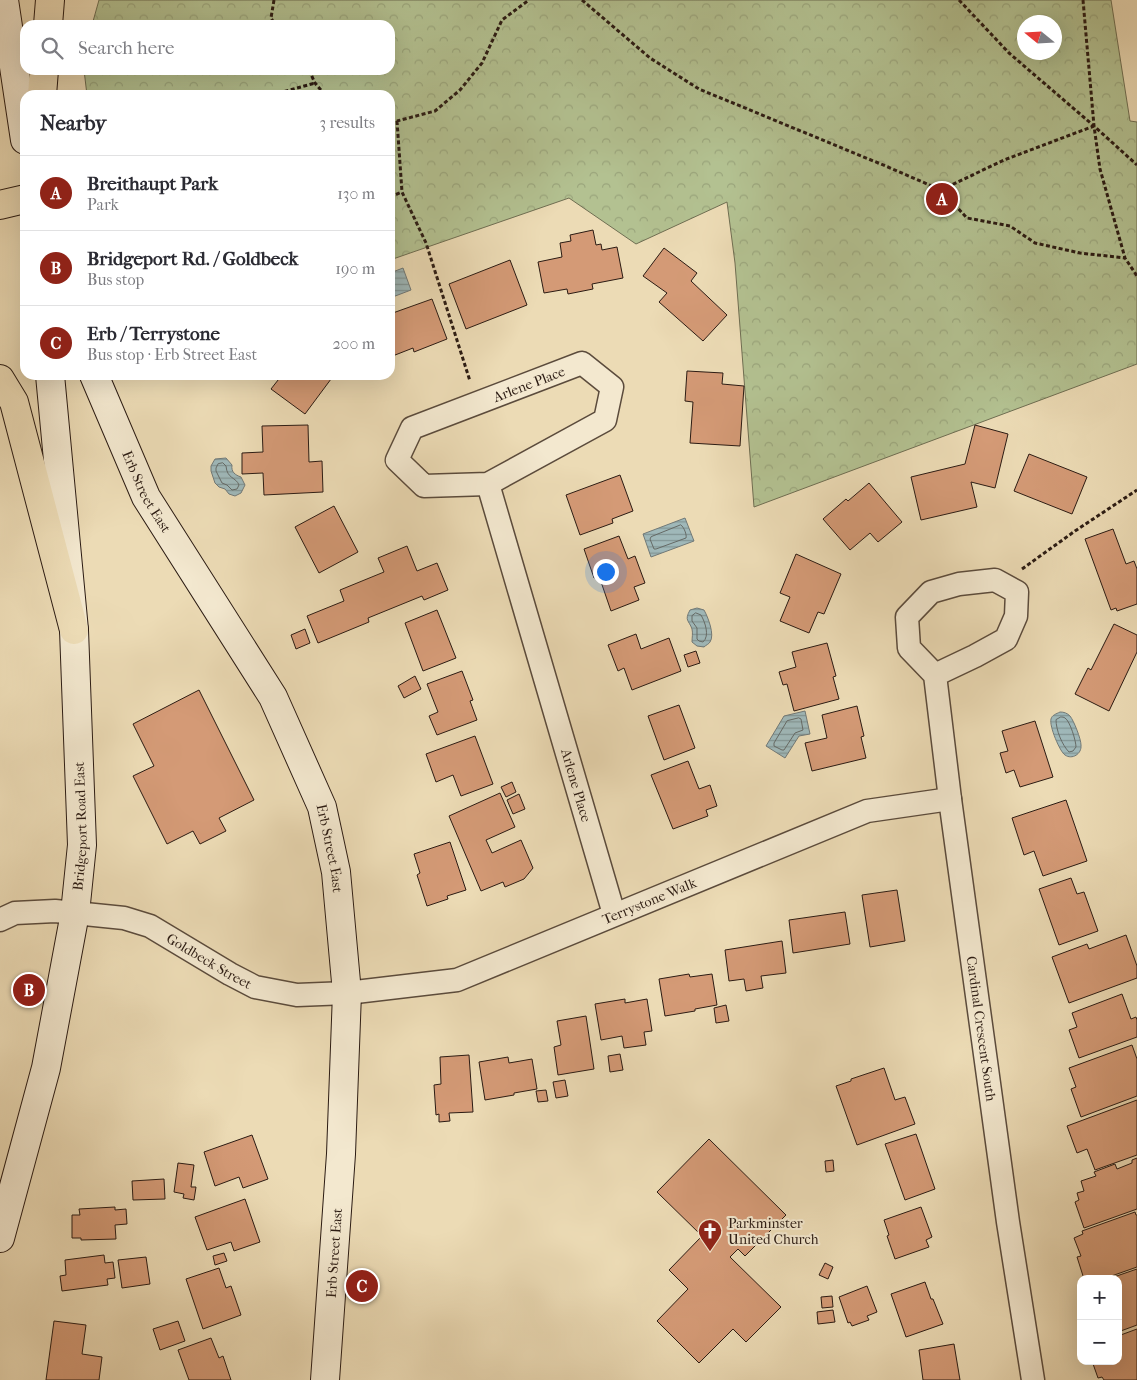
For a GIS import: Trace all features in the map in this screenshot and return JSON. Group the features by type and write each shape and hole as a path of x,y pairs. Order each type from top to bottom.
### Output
{"highway":[{"path":"48,20 50,0"},
{"path":"42,90 44,75"},
{"path":"0,205 20,200"},
{"path":"0,379 14,402 74,630"}],"main road":[{"path":"4,0 20,107"},
{"name":"Bridgeport Road East","path":"0,1238 46,1068 75,913 82,845 74,630 50,380"},
{"name":"Erb Street East","path":"96,380 146,497 273,697 322,807 336,872 348,993 341,1154 324,1380"}],"street":[{"name":"Arlene Place","path":"582,364 612,387 605,420 488,484 424,486 397,460 412,428 582,364"},
{"name":"Arlene Place","path":"488,484 614,914"},
{"path":"995,580 1017,592 1016,616 1006,639 935,675 909,648 907,617 931,592 959,584 995,580"},
{"name":"Cardinal Crescent South","path":"935,675 950,799 1008,1222 1034,1380"},
{"name":"Terrystone Walk","path":"348,993 457,980 867,811 950,799"},
{"name":"Goldbeck Street","path":"0,920 16,914 55,911 124,918 150,926 255,987 297,995 348,993"}],"path":[{"path":"272,20 274,0"},
{"path":"477,404 426,243 402,192 397,122 435,111 460,90 482,63 502,20 529,0"},
{"path":"582,0 650,58 699,89 940,190 968,218 1010,226 1035,243 1080,253 1125,258"},
{"path":"959,0 1009,53 1137,165"},
{"path":"1083,0 1094,126 1100,169 1125,258 1137,276"},
{"path":"311,75 321,90"},
{"path":"290,90 315,83"},
{"path":"940,190 1004,160 1094,126"},
{"path":"395,195 402,192"},
{"path":"1006,586 1024,568 1137,490"}],"green space":[{"path":"99,0 1111,0 1130,121 1137,122 1137,364 754,507 735,263 727,202 636,244 569,198 395,258 395,90 86,90 85,75 395,75 395,20 93,20"}],"water":[{"path":"403,268 411,290 395,296 395,271"},
{"path":"226,458 232,465 234,473 241,477 245,485 241,493 235,496 229,494 215,483 211,471 211,466 215,459"},
{"path":"685,518 694,541 651,557 643,534"},
{"path":"697,608 704,610 712,635 710,642 704,647 697,646 692,642 692,629 687,618 690,610"},
{"path":"805,711 810,734 799,736 785,758 766,746 784,716"},
{"path":"1060,712 1070,716 1080,739 1080,751 1071,757 1063,753 1053,733 1051,719"}],"building":[{"path":"593,230 596,245 601,244 602,250 617,247 623,278 592,284 593,289 568,294 567,289 544,293 538,262 562,257 560,243 571,241 570,235"},
{"path":"664,248 697,273 691,281 727,315 703,341 659,302 667,293 643,276"},
{"path":"510,260 527,305 466,329 449,284"},
{"path":"432,299 447,339 414,352 413,348 395,355 395,312"},
{"path":"687,371 723,373 722,384 744,386 740,446 690,443 693,402 685,401"},
{"path":"278,380 330,380 305,414 271,389"},
{"path":"308,425 309,462 322,461 323,492 264,495 263,473 242,474 242,453 263,452 262,426"},
{"path":"975,425 1008,434 995,488 971,482 977,507 921,520 911,477 965,464"},
{"path":"1029,454 1087,477 1072,514 1014,491"},
{"path":"620,475 633,511 612,519 613,523 580,535 566,495"},
{"path":"869,483 902,522 878,542 870,533 850,550 823,519 846,499 848,501"},
{"path":"334,506 358,552 319,573 295,527"},
{"path":"1113,529 1126,564 1134,561 1137,569 1137,604 1117,611 1116,608 1111,610 1085,539"},
{"path":"619,536 628,559 635,556 645,583 634,587 639,600 611,611 599,576 594,578 584,549"},
{"path":"407,546 417,571 437,563 448,590 424,600 422,596 368,618 369,622 318,643 307,616 344,601 340,590 384,572 378,558"},
{"path":"796,554 841,574 824,614 818,612 809,633 780,621 790,597 780,593"},
{"path":"437,610 456,658 423,671 405,623"},
{"path":"1114,624 1137,635 1137,652 1109,711 1075,694 1088,668 1091,670"},
{"path":"305,629 310,643 296,649 291,635"},
{"path":"636,634 641,649 669,638 681,671 632,690 624,668 618,671 608,645"},
{"path":"827,643 836,676 833,677 839,699 794,711 787,684 783,685 779,672 796,667 792,652"},
{"path":"696,651 700,663 688,667 684,655"},
{"path":"462,671 473,700 470,701 477,720 437,735 429,716 438,712 427,684"},
{"path":"415,676 421,689 404,698 398,686"},
{"path":"199,690 254,800 219,818 226,831 200,844 193,831 167,844 133,776 154,766 133,724"},
{"path":"679,705 695,748 664,760 648,716"},
{"path":"857,706 864,736 861,737 866,758 812,771 805,743 827,738 822,715"},
{"path":"1035,721 1053,777 1020,787 1014,770 1006,773 1000,753 1008,751 1002,731"},
{"path":"475,736 493,784 461,796 453,775 436,782 426,754"},
{"path":"688,761 699,789 710,785 717,806 706,810 708,816 673,829 651,775"},
{"path":"512,782 516,792 506,797 501,787"},
{"path":"500,793 515,827 486,840 492,853 521,840 533,868 524,879 505,887 503,882 481,891 449,816"},
{"path":"519,794 525,809 513,814 507,800"},
{"path":"1066,800 1087,861 1043,876 1034,851 1024,855 1012,818"},
{"path":"450,842 466,890 447,896 448,899 427,906 417,875 420,873 414,854"},
{"path":"1071,878 1077,894 1084,892 1098,931 1059,945 1039,889"},
{"path":"897,890 905,941 870,947 862,895"},
{"path":"845,912 850,944 793,953 789,920"},
{"path":"1126,935 1137,966 1137,978 1069,1003 1052,957 1087,944 1089,949"},
{"path":"782,941 786,973 761,976 763,988 746,991 744,979 729,981 725,950"},
{"path":"689,974 690,977 712,974 717,1005 665,1016 659,979"},
{"path":"1122,994 1131,1019 1136,1017 1137,1037 1079,1058 1069,1030 1077,1027 1072,1013"},
{"path":"625,999 625,1003 647,999 652,1031 644,1032 646,1045 624,1048 622,1036 601,1040 595,1004"},
{"path":"726,1005 729,1021 716,1023 714,1008"},
{"path":"586,1016 594,1069 558,1075 554,1047 561,1045 557,1021"},
{"path":"1132,1045 1137,1059 1137,1096 1081,1117 1071,1089 1076,1087 1069,1068"},
{"path":"620,1054 623,1070 610,1072 608,1056"},
{"path":"469,1055 473,1112 449,1113 450,1121 439,1122 439,1114 436,1115 434,1085 441,1084 440,1057"},
{"path":"508,1057 509,1063 532,1059 537,1089 485,1100 479,1062"},
{"path":"884,1068 895,1100 905,1097 915,1124 857,1145 836,1086"},
{"path":"565,1080 568,1096 556,1098 553,1082"},
{"path":"546,1090 548,1101 538,1102 536,1091"},
{"path":"1137,1100 1137,1155 1095,1170 1087,1149 1077,1153 1067,1126"},
{"path":"916,1134 935,1189 905,1200 885,1144"},
{"path":"252,1135 268,1179 243,1188 239,1177 215,1186 204,1152"},
{"name":"Parkminster United Church","path":"709,1139 786,1215 745,1256 738,1249 730,1257 781,1307 746,1342 733,1329 699,1363 657,1321 688,1289 669,1270 702,1236 657,1192"},
{"path":"1137,1158 1137,1209 1084,1228 1075,1202 1079,1200 1077,1193 1084,1191 1081,1181 1096,1176 1094,1172 1115,1164 1117,1169 1132,1163 1132,1160"},
{"path":"833,1160 834,1171 826,1172 825,1161"},
{"path":"178,1163 194,1165 191,1187 196,1187 194,1200 183,1198 184,1194 174,1192"},
{"path":"164,1179 165,1199 133,1200 132,1181"},
{"path":"245,1199 260,1242 234,1251 231,1242 207,1250 195,1217"},
{"path":"115,1207 115,1210 126,1209 127,1224 115,1225 116,1239 81,1240 81,1238 72,1238 72,1215 80,1215 79,1209"},
{"path":"921,1207 932,1237 926,1240 929,1247 895,1259 884,1220"},
{"path":"1135,1212 1137,1215 1137,1267 1114,1275 1083,1275 1077,1257 1081,1256 1074,1238 1083,1234 1082,1231"},
{"path":"224,1253 227,1261 215,1265 213,1256"},
{"path":"104,1255 105,1263 113,1262 115,1278 107,1279 108,1285 62,1291 60,1276 66,1275 65,1260"},
{"path":"146,1257 150,1284 122,1288 118,1260"},
{"path":"825,1263 833,1267 828,1279 819,1275"},
{"path":"219,1268 226,1288 231,1286 241,1315 203,1329 186,1279"},
{"path":"1137,1269 1137,1325 1122,1331 1122,1275 1120,1275"},
{"path":"925,1282 943,1324 906,1337 891,1294"},
{"path":"867,1286 877,1312 867,1316 869,1320 852,1326 850,1322 848,1323 839,1297"},
{"path":"832,1296 833,1307 822,1308 821,1297"},
{"path":"833,1310 835,1322 818,1324 817,1312"},
{"path":"54,1321 86,1325 82,1354 102,1357 99,1380 46,1380"},
{"path":"178,1321 185,1341 160,1350 153,1329"},
{"path":"1137,1329 1137,1380 1104,1380 1102,1377 1098,1378 1093,1365 1122,1365 1122,1335"},
{"path":"211,1338 219,1358 223,1356 231,1380 189,1380 178,1350"},
{"path":"954,1344 960,1380 923,1380 919,1350"}],"place":[{"name":"Breithaupt Park","path":"942,199"},
{"name":"Bridgeport Rd. / Goldbeck","path":"29,990"},
{"name":"Parkminster United Church","path":"710,1252"},
{"name":"Erb / Terrystone","path":"362,1286"}]}
